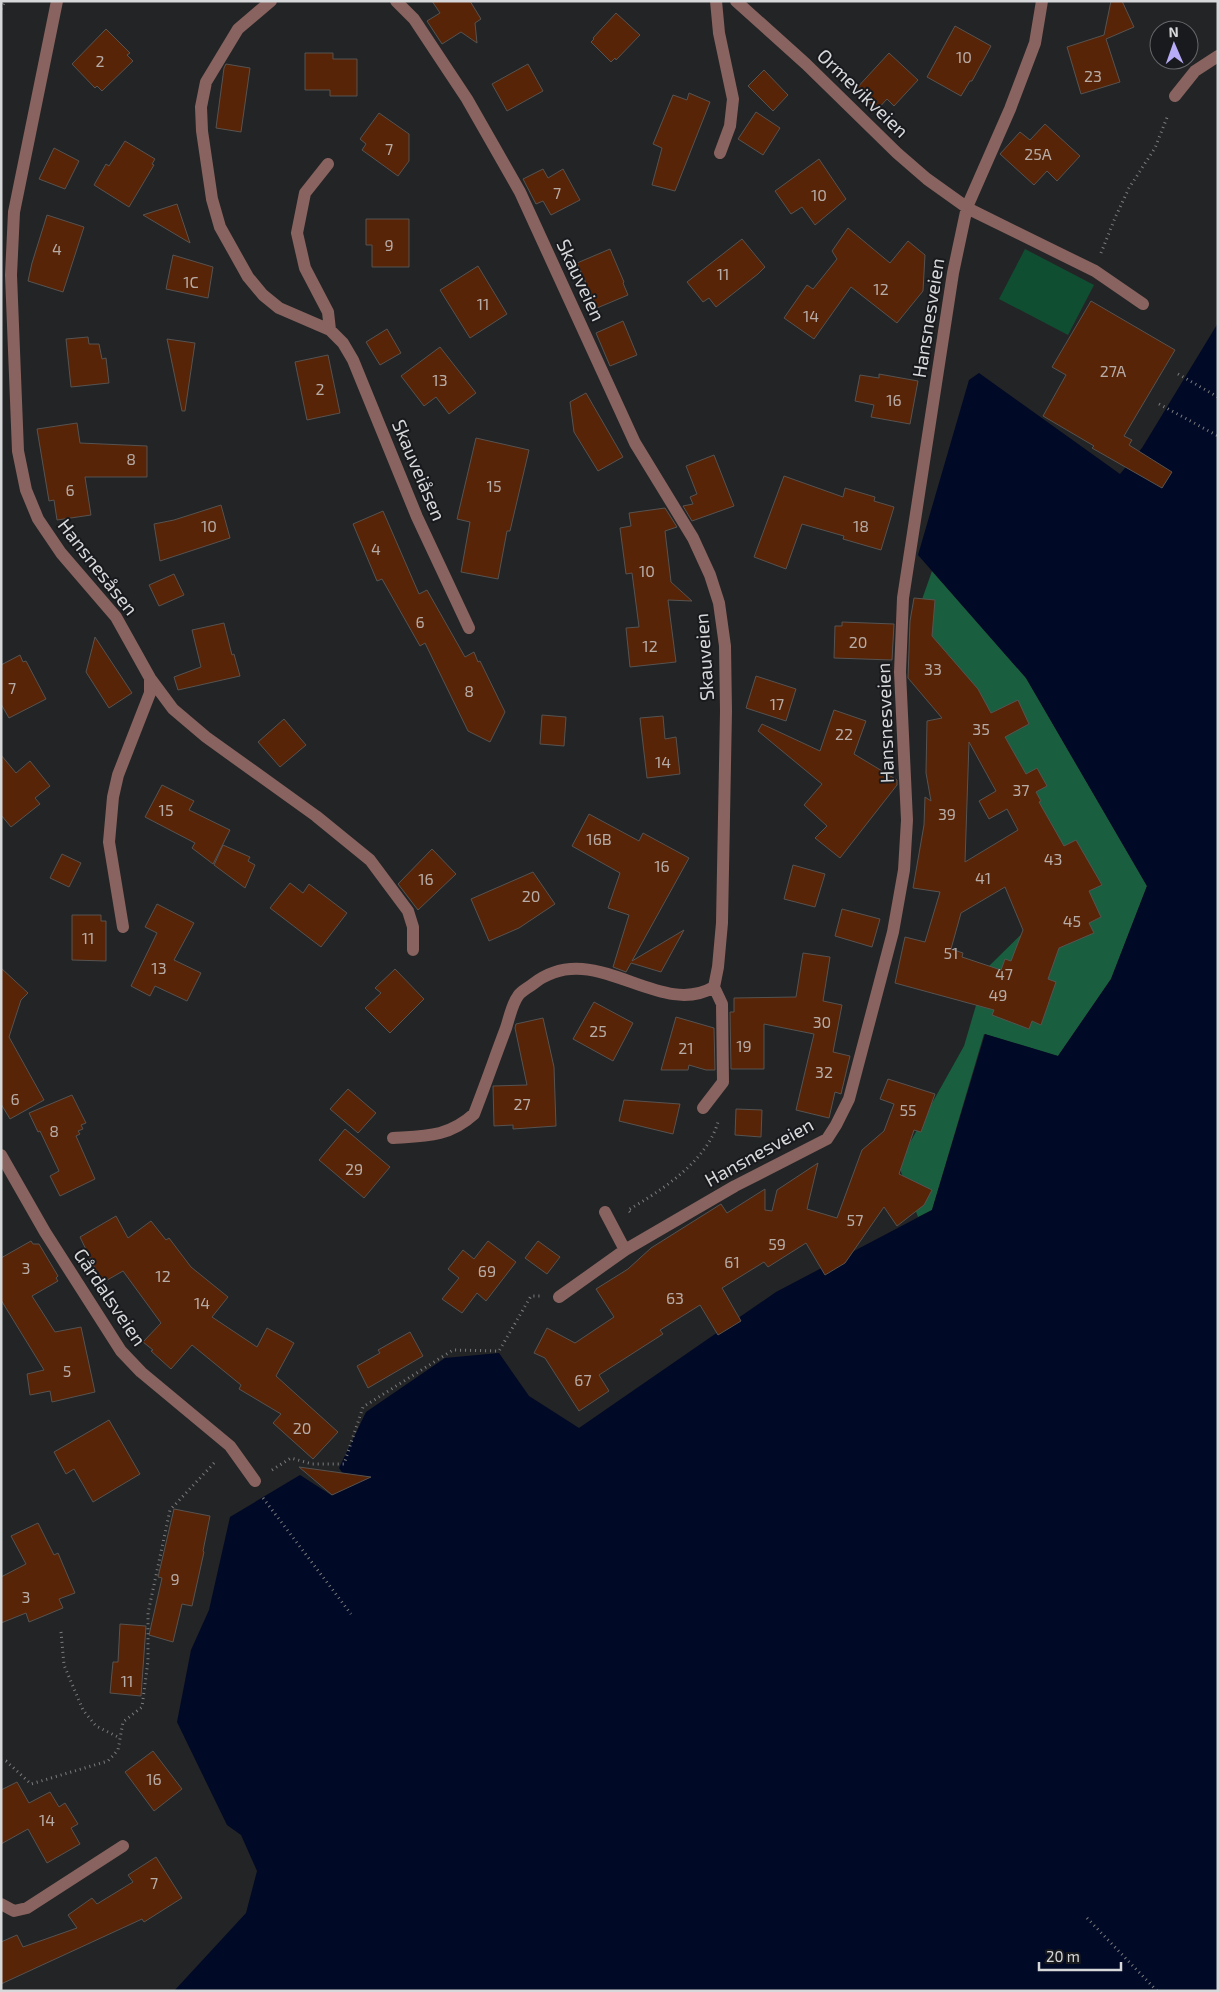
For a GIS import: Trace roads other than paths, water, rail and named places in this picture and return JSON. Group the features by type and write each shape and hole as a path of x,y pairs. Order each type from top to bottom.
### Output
{"street":[{"name":"Hansnesåsen","path":"57,1 14,212 11,276 18,450 26,490 38,519 61,553 116,617 150,678 173,709 206,737 316,816 370,860 408,911 413,926 413,950"},
{"name":"Skauveiåsen","path":"272,1 238,29 206,82 201,107 202,131 212,199 220,226 248,277 263,295 279,308 330,330 343,343 353,360 417,517 469,628"},
{"name":"Skauveien","path":"396,1 414,20 467,99 520,192 635,443 692,538 710,575 719,603 725,646 726,711 722,923 714,987"},
{"path":"716,1 719,33 734,99 730,126 720,153"},
{"name":"Ormevikveien","path":"736,1 806,64 897,153 927,179 967,207 1095,271 1143,304"},
{"name":"Hansnesveien","path":"559,1297 625,1250 735,1186 826,1139 836,1125 849,1099 893,932 904,870 907,820 900,672 903,598 953,273 967,207 1010,109 1035,43 1042,1"},
{"path":"1175,96 1195,71 1218,56"},
{"name":"Skauveiåsen","path":"328,164 305,193 297,233 305,268 328,312 330,330"},
{"path":"123,927 109,842 113,797 118,775 150,693 150,678"},
{"path":"394,1138 435,1136 464,1123 474,1114 518,996 540,978 559,970 581,968 616,976 670,994 704,993 714,987 722,1004 723,1082 704,1108"},
{"name":"Gårdalsveien","path":"1,1155 45,1232 121,1351 141,1372 230,1446 255,1481"},
{"path":"605,1212 625,1250"},
{"path":"1,1904 14,1911 27,1908 123,1846"}],"water":[{"path":"1218,323 1218,1991 174,1991 246,1913 257,1871 241,1835 227,1825 177,1722 191,1650 209,1610 230,1517 300,1475 331,1495 351,1485 339,1468 366,1412 445,1358 499,1353 529,1396 579,1428 776,1292 932,1210 985,1034 1058,1056 1111,979 1147,886 1026,678 918,555 969,380 979,373 1120,474 1142,448"}]}
